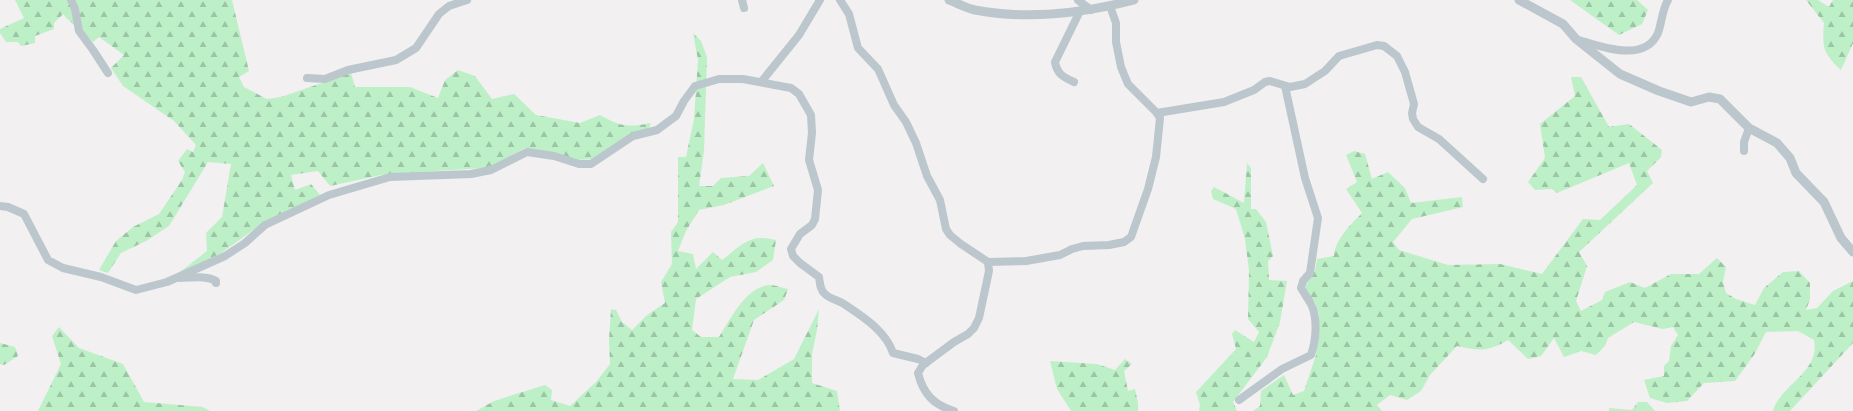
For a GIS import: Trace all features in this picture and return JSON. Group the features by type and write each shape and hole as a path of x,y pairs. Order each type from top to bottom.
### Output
{"street":[{"path":"71,0 75,9 79,31 108,73"},
{"path":"307,78 325,80 348,70 396,60 416,48 439,14 449,6 467,0"},
{"path":"762,81 799,35 820,0"},
{"path":"840,0 848,14 858,48 878,69 894,105 906,122 916,143 928,176 940,200 946,229 956,240 988,262 1026,261 1060,255 1082,246 1124,242 1131,237 1148,189 1156,157 1160,118 1157,113 1128,84 1121,67 1116,42 1116,24 1110,6"},
{"path":"949,0 974,10 1030,15 1091,10 1134,0"},
{"path":"1078,0 1091,10"},
{"path":"1519,0 1563,24 1576,40 1620,74 1659,91 1691,102 1709,97 1720,99 1749,128 1777,143 1790,158 1796,173 1824,202 1841,238 1853,252"},
{"path":"1576,40 1596,46 1630,51 1641,48 1650,43 1657,34 1668,0"},
{"path":"1074,82 1061,76 1056,71 1055,62 1080,11"},
{"path":"1157,113 1224,102 1254,90 1265,82 1290,87 1305,84 1325,71 1339,56 1377,44 1384,46 1396,56 1405,72 1414,104 1412,113 1413,119 1418,127 1439,138 1483,179"},
{"path":"0,206 8,207 24,214 48,260 62,268 101,277 136,290 175,279 226,256 245,243 265,225 329,195 390,177 471,174 491,170 527,152 554,156 579,164 591,164 633,136 657,130 676,116 684,101 695,86 719,78 762,81 791,88 799,94 811,115 812,133 809,160 818,190 815,219 812,225 800,234 791,249 793,256 819,277 824,294 842,302 877,328 888,342 893,353 918,359 926,363"},
{"path":"1239,400 1282,369 1311,355 1314,346 1315,321 1312,305 1301,288 1303,280 1310,273 1318,218 1305,178 1285,86"},
{"path":"1744,151 1744,142 1749,128"},
{"path":"954,411 937,405 927,394 918,373 926,363 954,342 968,334 974,328 979,318 984,298 989,271 988,262"},
{"path":"175,279 203,278 212,279 216,281 216,283"}],"green space":[{"path":"15,0 232,0 249,71 239,77 244,87 267,99 281,97 351,73 355,87 410,87 438,98 445,80 458,70 475,76 492,99 514,94 536,115 580,123 600,115 613,122 630,126 651,123 649,128 594,159 577,160 525,148 494,165 484,168 386,174 330,186 318,171 291,175 295,190 311,184 320,195 266,221 221,253 182,273 180,272 207,251 206,233 222,217 231,164 208,162 169,226 146,241 121,253 108,273 99,270 116,241 133,227 159,214 182,180 185,172 178,161 187,149 193,152 196,145 174,121 123,86 111,68 124,55 99,37 93,42 63,14 54,23 54,29 35,36 35,43 21,46 18,42 6,42 0,33 0,29 24,18"},
{"path":"1570,0 1637,0 1648,10 1642,24 1619,35"},
{"path":"1806,0 1818,0 1829,7 1833,0 1853,0 1853,43 1841,70 1830,59 1825,50 1823,38 1824,23"},
{"path":"693,33 701,41 707,57 704,151 699,186 713,186 721,178 749,176 763,163 774,186 724,205 699,210 686,231 678,251 693,254 696,269 713,252 722,260 741,245 752,239 767,238 776,240 773,260 756,272 730,277 696,299 692,330 701,337 719,337 734,313 753,291 770,285 788,289 784,300 754,320 733,379 758,380 794,359 819,309 817,330 812,354 812,383 837,391 840,411 476,411 494,401 545,385 552,390 551,400 570,406 596,382 610,364 609,340 611,309 616,310 622,322 632,330 647,315 665,303 661,282 672,264 671,232 678,222 678,157 686,157 694,119 698,60"},
{"path":"1571,77 1581,77 1609,127 1629,124 1662,150 1661,157 1647,171 1653,183 1579,252 1587,266 1576,301 1581,311 1602,300 1605,292 1630,282 1645,288 1671,274 1699,274 1717,258 1726,267 1723,282 1726,293 1736,299 1755,305 1764,288 1783,272 1799,271 1810,283 1810,299 1806,310 1817,308 1833,291 1853,281 1853,343 1790,411 1773,411 1783,394 1806,370 1814,351 1814,340 1798,331 1766,332 1754,355 1735,381 1704,383 1687,401 1667,403 1650,398 1644,380 1664,376 1664,366 1669,361 1671,346 1678,335 1673,327 1663,329 1634,322 1608,338 1605,346 1596,355 1581,351 1564,357 1554,338 1541,356 1528,359 1508,340 1494,347 1483,349 1472,349 1457,346 1430,375 1421,391 1407,400 1390,395 1377,405 1382,411 1253,411 1260,406 1261,391 1284,375 1293,395 1304,391 1316,355 1319,314 1315,302 1306,291 1306,285 1315,271 1317,259 1334,256 1340,239 1348,227 1362,213 1346,189 1357,182 1346,155 1354,151 1365,154 1372,179 1388,172 1405,188 1411,203 1462,197 1463,207 1412,219 1393,242 1399,250 1448,265 1500,264 1542,274 1583,219 1600,220 1637,185 1629,163 1557,193 1552,189 1535,190 1528,182 1545,158 1540,124 1575,96"},
{"path":"1247,163 1251,168 1251,209 1256,209 1266,222 1273,256 1268,261 1269,280 1287,281 1280,322 1267,357 1233,402 1237,411 1199,411 1200,405 1196,392 1236,349 1232,334 1235,330 1254,342 1259,332 1248,319 1249,271 1245,239 1236,209 1213,199 1211,191 1214,187 1244,203"},
{"path":"59,327 79,348 123,364 144,402 203,407 210,411 38,411 61,364 52,336"},
{"path":"0,343 15,347 18,356 4,365 0,364"},
{"path":"1125,359 1132,364 1124,371 1128,391 1135,389 1138,411 1071,411 1057,389 1050,361 1097,364 1115,370"},
{"path":"1638,402 1647,402 1655,411 1609,411 1609,408 1632,410"}]}
